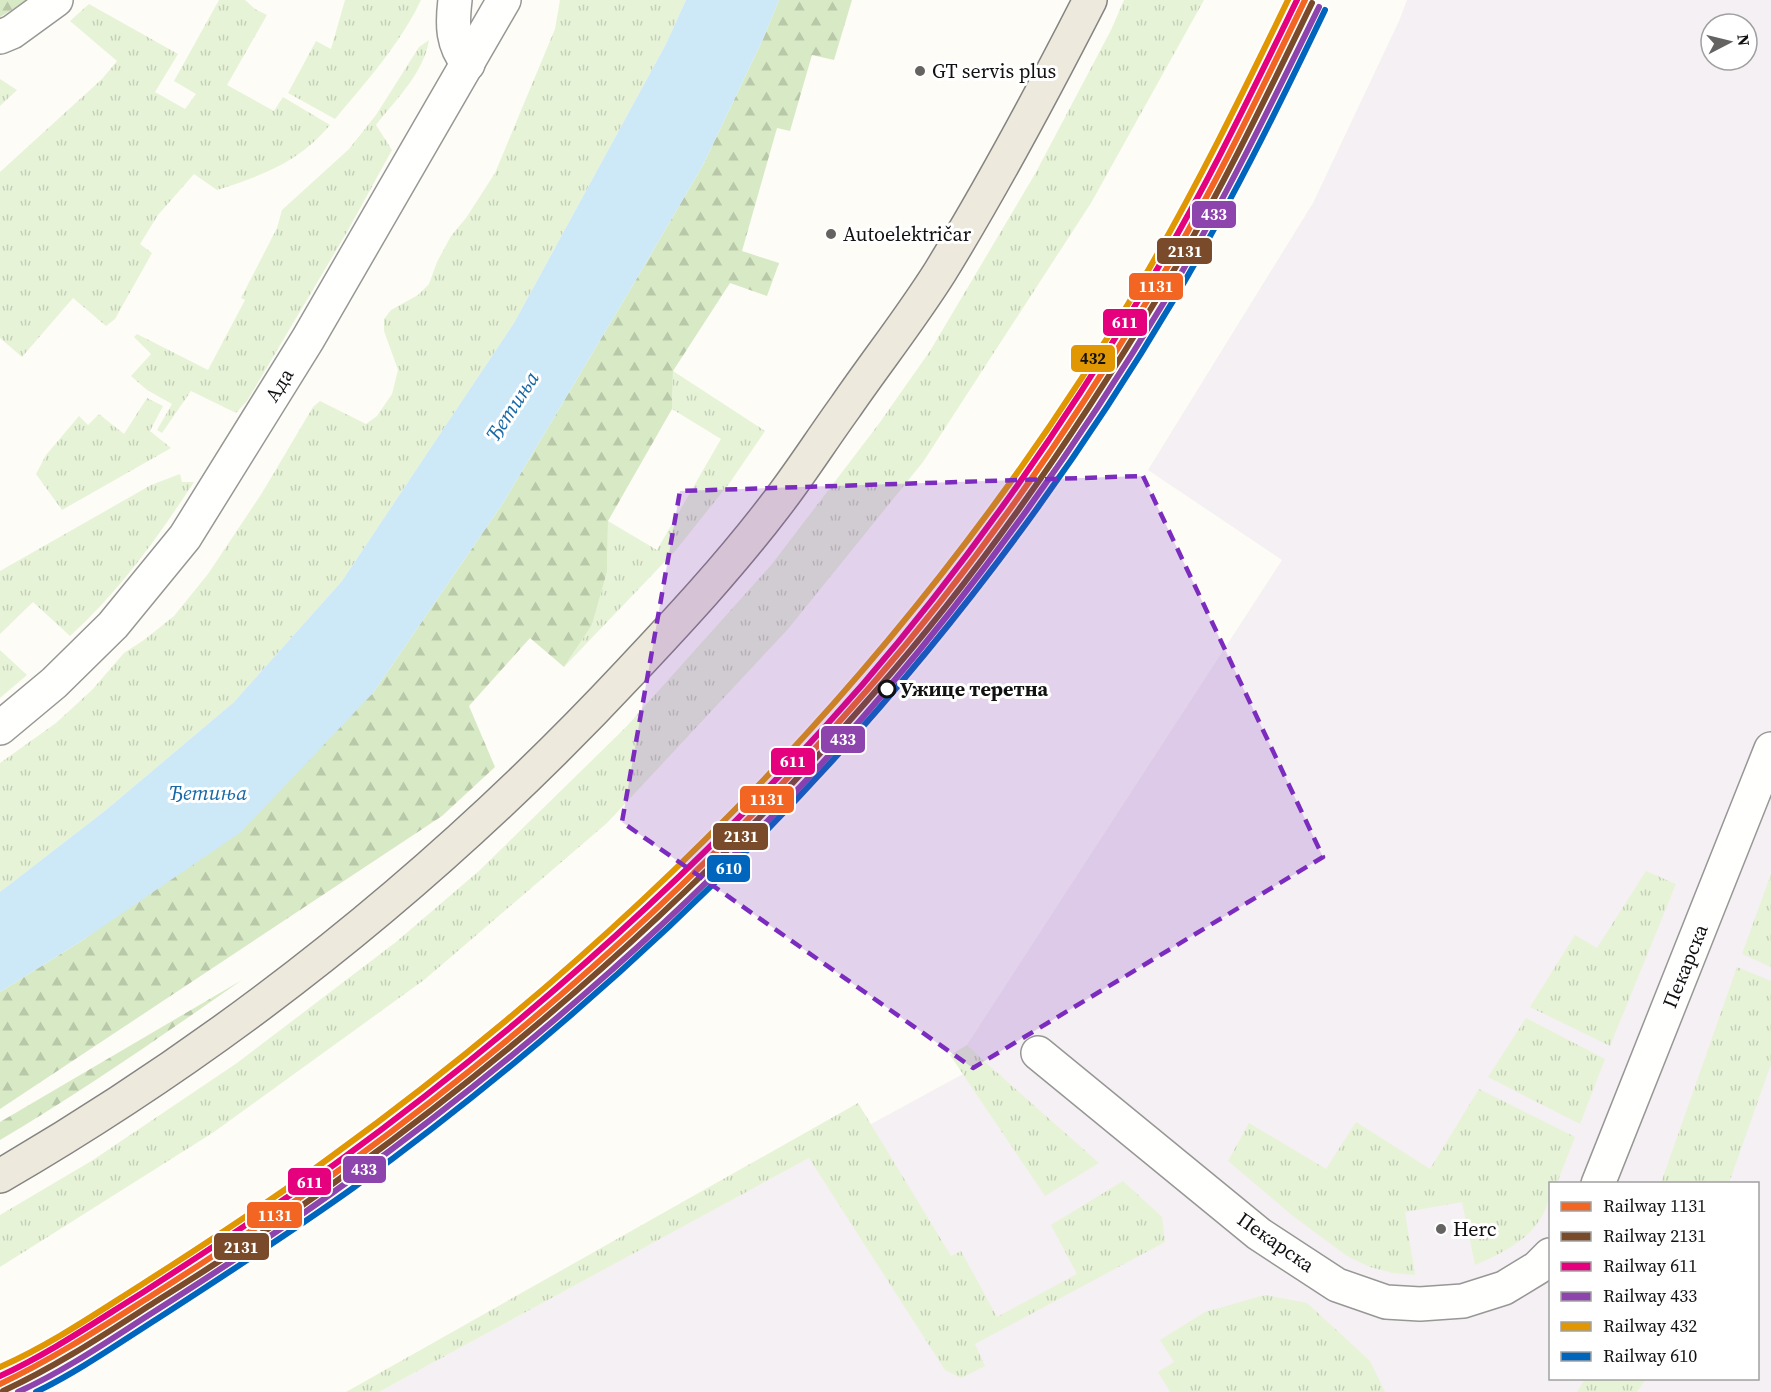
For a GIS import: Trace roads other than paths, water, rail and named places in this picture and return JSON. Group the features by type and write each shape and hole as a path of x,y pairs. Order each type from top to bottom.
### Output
{"main road":[{"path":"0,1176 167,1072 295,979 415,880 510,795 586,720 707,590 777,505 939,273 1032,112 1090,0"}],"street":[{"path":"0,38 56,0"},
{"path":"455,0 454,38 459,52 468,64"},
{"name":"Ада","path":"0,728 54,683 113,625 185,537 308,339 504,0"},
{"name":"Пекарска","path":"1599,1182 1771,749"},
{"name":"Пекарска","path":"1038,1053 1259,1234 1337,1285 1386,1302 1420,1304 1463,1301 1503,1288 1537,1268 1549,1258"}],"water":[{"name":"Ђетиња","path":"686,0 779,0 703,165 630,290 503,503 373,693 241,832 86,938 0,992 0,892 106,810 234,702 342,581 514,323 666,44"}],"rail line":[{"name":"432","path":"0,1367 72,1329 285,1190 452,1065 567,968 677,867 782,760 881,648 974,531 1061,409 1162,247 1218,142 1288,0"},
{"name":"611","path":"0,1376 72,1337 215,1246 335,1164 407,1110 477,1055 612,939 678,878 803,751 863,684 940,591 1012,494 1080,393 1185,220 1297,0"},
{"name":"1131","path":"0,1384 77,1342 200,1264 321,1183 416,1113 486,1058 620,942 748,819 810,754 869,688 946,594 1019,497 1087,396 1152,293 1213,185 1305,0"},
{"name":"2131","path":"3,1391 80,1349 229,1255 325,1189 420,1119 490,1063 625,948 690,887 815,760 952,599 1025,501 1093,400 1158,297 1219,189 1312,3"},
{"name":"433","path":"18,1392 86,1355 226,1266 322,1200 491,1073 561,1015 696,893 823,762 883,694 960,600 1032,503 1101,402 1166,299 1207,228 1319,7"},
{"name":"610","path":"36,1392 99,1356 281,1238 353,1188 475,1095 592,997 703,894 809,786 909,673 1003,555 1091,431 1173,301 1214,230 1325,10"}],"place":[{"name":"GT servis plus","path":"920,71"},
{"name":"Autoelektričar","path":"831,234"},
{"name":"Ужице теретна","path":"887,689"},
{"name":"Herc","path":"1441,1229"}]}
